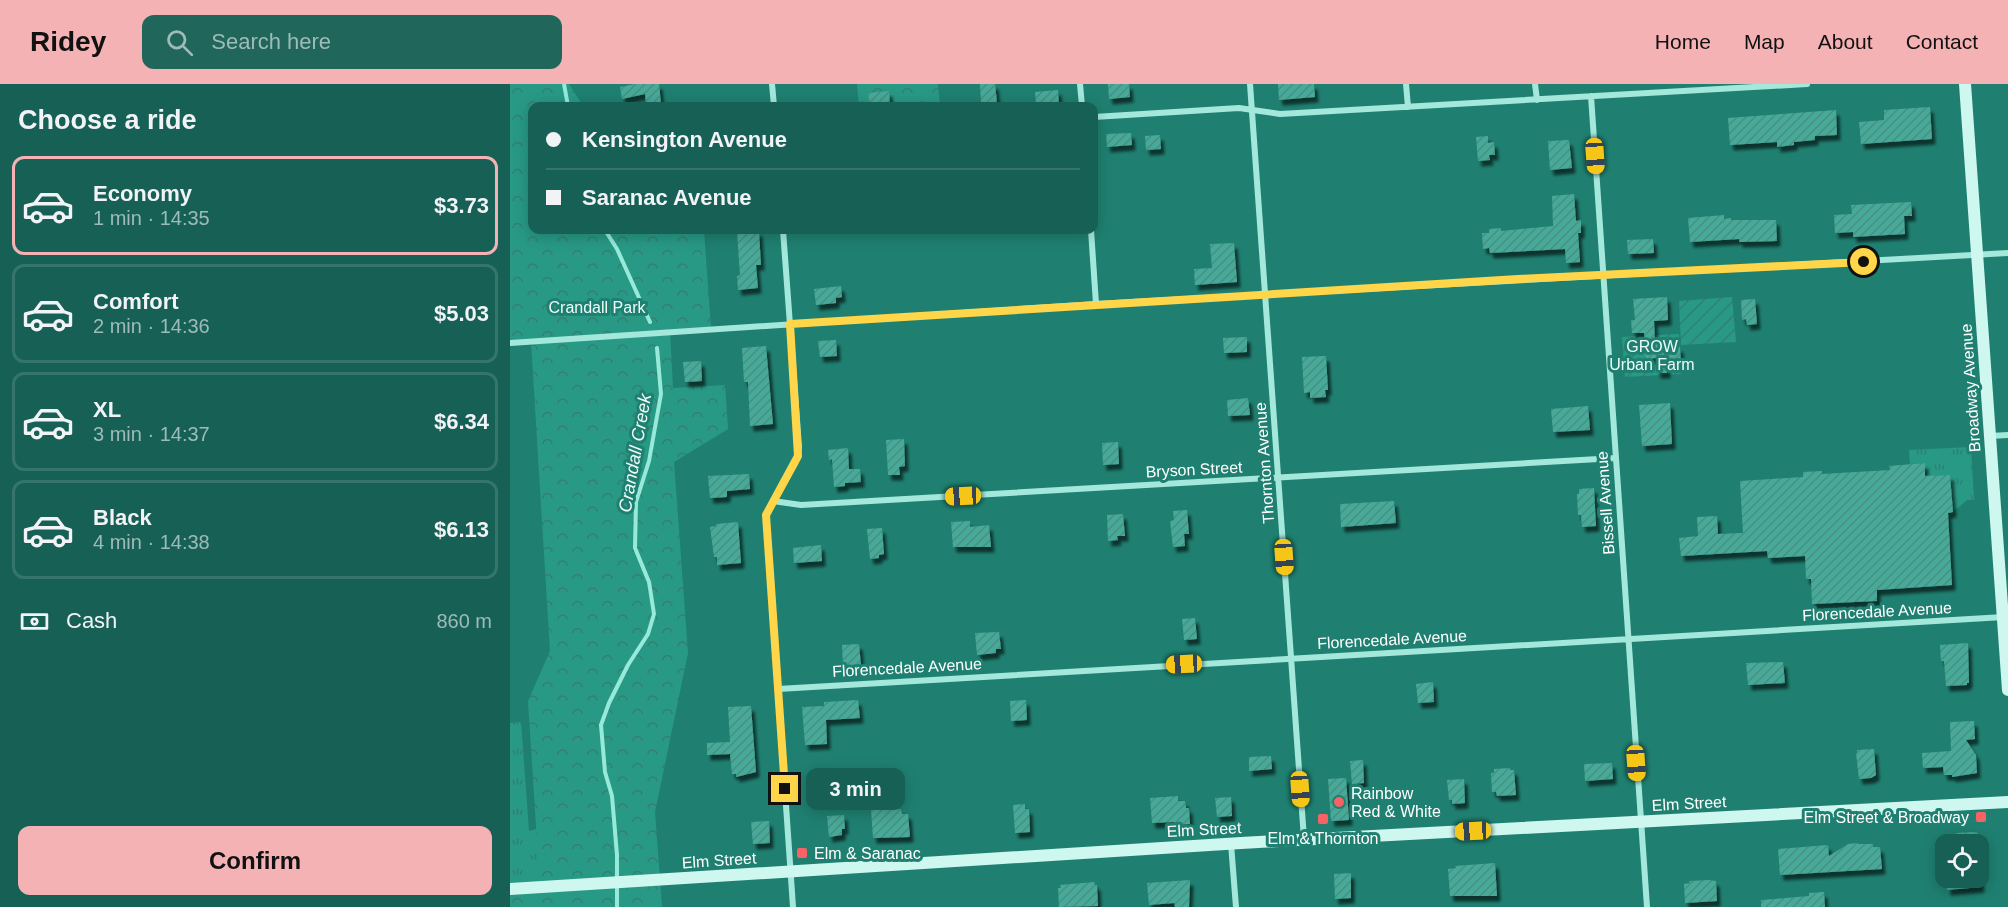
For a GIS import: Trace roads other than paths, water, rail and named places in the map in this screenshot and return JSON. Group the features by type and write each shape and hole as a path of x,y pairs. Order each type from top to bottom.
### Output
{"street":[{"path":"772,84 774,102"},
{"path":"1080,84 1082,102"},
{"name":"Thornton Avenue","path":"1250,84 1304,840"},
{"path":"1406,84 1408,107"},
{"path":"1536,84 1537,100"},
{"path":"1098,117 1239,108 1280,114 1537,100 1717,87 1806,84"},
{"name":"Broadway Avenue","path":"1965,84 2005,617 2008,690"},
{"name":"Bissell Avenue","path":"1591,96 1647,907"},
{"path":"783,234 798,456 766,515 793,907"},
{"path":"1091,234 1096,304"},
{"path":"510,343 1096,304 2008,253"},
{"path":"1990,436 2008,435"},
{"name":"Bryson Street","path":"773,501 801,505 1616,458"},
{"name":"Florencedale Avenue","path":"778,688 2005,617"},
{"name":"Elm Street","path":"510,890 1231,844 2008,802"},
{"path":"1231,844 1236,907"}],"waterway":[{"name":"Crandall Creek","path":"564,84 567,102"},
{"name":"Crandall Creek","path":"608,234 617,249 650,322"},
{"name":"Crandall Creek","path":"617,907 617,855 612,796 605,772 601,725 628,665 648,634 654,614 649,582 635,548 636,502 649,461 661,394 657,348"}],"place":[{"name":"Rainbow Red & White","path":"1339,802"},
{"name":"Elm Street & Broadway","path":"1981,817"},
{"name":"Elm & Thornton","path":"1323,819"},
{"name":"Elm & Saranac","path":"802,853"}],"park label":[{"name":"Crandall Park","path":"597,307"},
{"name":"GROW Urban Farm","path":"1652,355"}]}
